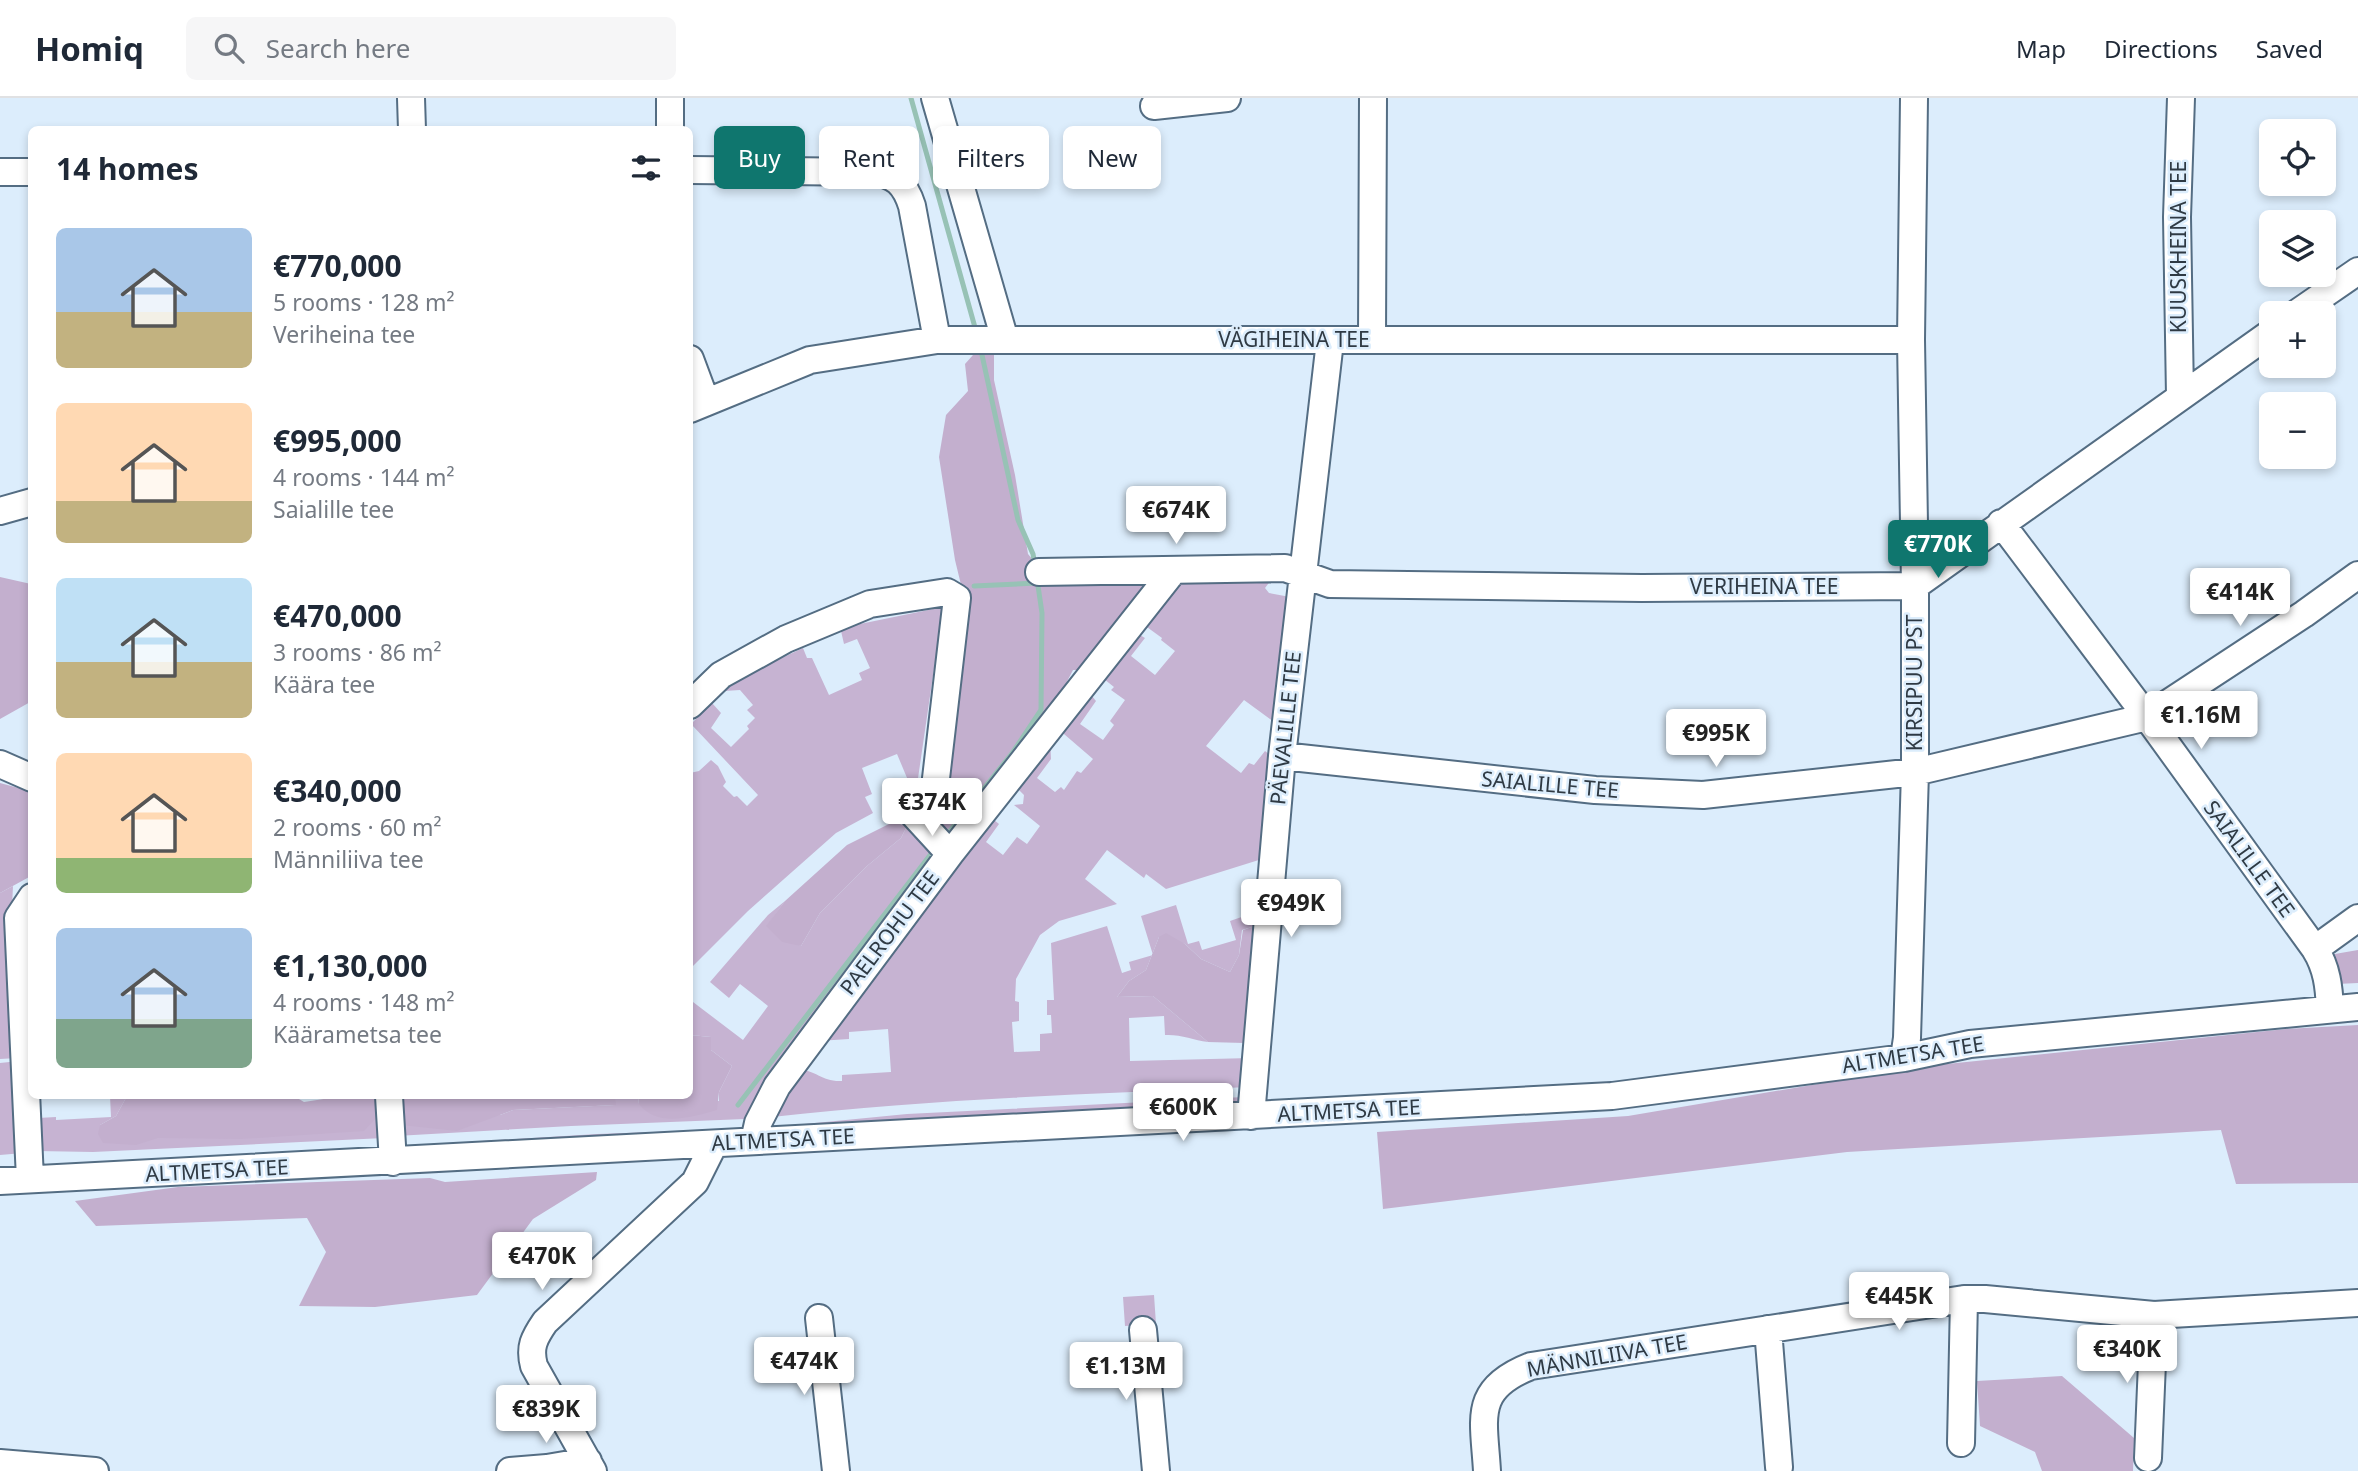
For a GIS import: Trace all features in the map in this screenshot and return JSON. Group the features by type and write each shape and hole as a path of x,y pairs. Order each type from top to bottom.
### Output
{"street":[{"path":"411,98 412,126"},
{"path":"670,98 670,126"},
{"path":"935,98 1005,340"},
{"path":"1153,106 1227,98"},
{"path":"1372,340 1373,98"},
{"name":"KIRSIPUU PST","path":"1904,1058 1915,772 1915,586 1910,340 1914,98"},
{"name":"KUUSKHEINA TEE","path":"2180,396 2177,217 2181,98"},
{"path":"693,170 872,172 887,173 898,180 908,193 912,206 937,340"},
{"path":"0,172 28,172"},
{"path":"2315,301 2358,271"},
{"name":"VÄGIHEINA TEE","path":"698,405 810,360 937,340 1910,340"},
{"name":"PÄEVALILLE TEE","path":"1251,1116 1282,757 1330,341"},
{"path":"1915,586 2259,341"},
{"path":"693,376 698,405"},
{"path":"0,511 28,500"},
{"name":"SAIALILLE TEE","path":"2001,523 2147,717 2315,949 2328,979 2330,1009"},
{"path":"1039,572 1286,568 1302,575"},
{"name":"PAELROHU TEE","path":"754,1141 758,1123 777,1086 950,853 1174,570"},
{"name":"VERIHEINA TEE","path":"1302,575 1330,584 1642,588 1915,586"},
{"path":"2147,717 2304,614 2358,575"},
{"path":"693,702 721,675 786,639 870,604 947,592 957,598 935,788 905,805 950,853"},
{"name":"SAIALILLE TEE","path":"1282,757 1595,790 1703,794 1915,772 2147,717"},
{"path":"0,764 28,776"},
{"path":"28,903 18,918 30,1180"},
{"path":"2315,949 2358,918"},
{"name":"ALTMETSA TEE","path":"0,1181 1612,1096 1904,1058 1970,1044 2358,1007"},
{"path":"389,1099 393,1162"},
{"path":"510,1471 591,1466 534,1366 530,1352 533,1339 545,1322 695,1182 714,1144"},
{"path":"1961,1443 1964,1299"},
{"name":"MÄNNILIIVA TEE","path":"1488,1471 1484,1415 1488,1399 1496,1385 1511,1374 1531,1366 1964,1299 2154,1315 2358,1303"},
{"path":"2148,1458 2154,1315"},
{"path":"819,1318 836,1471"},
{"path":"1768,1329 1779,1467"},
{"path":"1143,1330 1156,1471"},
{"path":"0,1463 95,1471"}],"shaded area":[{"path":"973,355 994,355 994,380 1015,475 1028,554 1047,577 1132,580 1145,587 1087,670 1073,670 1061,693 956,832 937,823 932,815 931,803 963,593 955,560 939,457 946,415 968,391 965,364"},
{"path":"1177,576 1274,576 1265,588 1269,593 1290,597 1278,725 1244,700 1206,746 1241,773 1249,763 1254,765 1265,751 1274,758 1262,859 1166,889 1146,874 1144,878 1107,850 1085,879 1117,904 1059,921 1040,935 1016,979 1015,1001 1019,1002 1019,1021 1012,1022 1014,1052 1040,1051 1040,1034 1052,1033 1051,1015 1047,1015 1047,1000 1054,1000 1051,943 1107,926 1122,973 1131,970 1129,962 1152,955 1146,970 1129,981 1117,997 1153,996 1208,1042 1165,1035 1164,1016 1129,1018 1130,1061 1251,1058 1249,1087 950,1101 772,1117 795,1069 809,1071 835,1081 842,1081 842,1075 891,1072 888,1029 849,1032 849,1039 818,1041 989,816 999,824 986,842 1003,855 1017,837 1027,844 1040,826 1014,805 1023,804 1024,795 1017,788 1050,737 1051,759 1037,778 1055,792 1061,787 1064,790 1077,771 1081,773 1093,759 1057,728 1087,690 1096,701 1080,724 1103,740 1114,725 1110,721 1125,700 1111,690 1114,687 1099,675 1133,631 1145,638 1131,656 1155,675 1175,651 1140,622"},
{"path":"0,577 28,583 28,703 0,719"},
{"path":"943,607 916,792 895,802 892,793 910,785 897,754 862,768 872,794 865,797 873,813 836,833 748,911 693,966 693,772 699,771 711,760 718,766 726,782 723,786 734,797 737,796 747,806 758,795 693,726 693,722 712,703 721,713 711,728 731,747 749,729 747,726 755,718 747,710 753,705 740,690 725,691 739,678 803,648 807,658 812,658 829,695 862,680 859,673 870,668 857,639 844,644 841,631 855,625"},
{"path":"0,783 28,792 28,878 0,893"},
{"path":"893,822 907,826 901,838 867,866 820,913 801,946 782,942 766,926 785,901 847,845"},
{"path":"907,826 939,853 754,1114 745,1119 396,1136 402,1099 418,1099 500,1115 513,1110 615,1105 615,1099 638,1099 639,1104 719,1101 719,1092 732,1066 711,1050 711,1037 693,1035 693,1002 743,1040 768,1006 740,984 729,998 710,982 768,915 785,901 767,926 801,946 820,913 867,866 901,838"},
{"path":"13,886 11,927 18,1058 0,1059 0,893"},
{"path":"1176,905 1188,944 1199,941 1202,950 1236,940 1230,921 1256,912 1255,926 1242,930 1239,955 1230,972 1201,959 1185,944 1159,937 1153,953 1141,916"},
{"path":"1255,926 1244,1043 1208,1042 1153,996 1117,997 1129,981 1146,970 1159,937 1166,933 1185,944 1201,959 1230,972 1239,955 1243,930"},
{"path":"2358,950 2358,983 2337,984 2329,955"},
{"path":"2358,1025 2358,1183 2236,1184 2221,1130 1847,1152 1383,1209 1377,1132 1628,1116 1918,1067 2286,1029"},
{"path":"693,1035 711,1037 711,1050 732,1066 719,1092 717,1110 675,1119 655,1116 639,1104 638,1099 693,1099"},
{"path":"19,1061 23,1153 0,1155 0,1063"},
{"path":"1244,1097 1240,1106 774,1127 907,1114"},
{"path":"110,1099 125,1099 116,1116 100,1125 353,1099 382,1099 384,1138 93,1152 37,1151 38,1118 56,1117 56,1120 111,1117"},
{"path":"125,1099 299,1099 304,1102 324,1099 378,1099 377,1117 364,1131 241,1139 158,1138 136,1145 103,1143 98,1134 100,1125 116,1116"},
{"path":"397,1099 615,1099 616,1105 513,1110 457,1131 401,1125"},
{"path":"739,1129 408,1150 401,1146 597,1134"},
{"path":"597,1172 596,1180 533,1219 477,1295 375,1307 299,1306 326,1252 307,1218 96,1226 75,1201 178,1187 430,1178 445,1182"},
{"path":"1154,1295 1156,1324 1125,1326 1123,1297"},
{"path":"2062,1376 2134,1438 2133,1471 2042,1471 2035,1452 1980,1426 1977,1381"}],"waterway":[{"path":"911,98 976,331"},
{"path":"982,355 1018,520 1033,554 1035,566"},
{"path":"950,831 1013,752 1041,710 1042,613 1037,579"},
{"path":"974,586 1037,583"},
{"path":"738,1105 934,850"}]}
